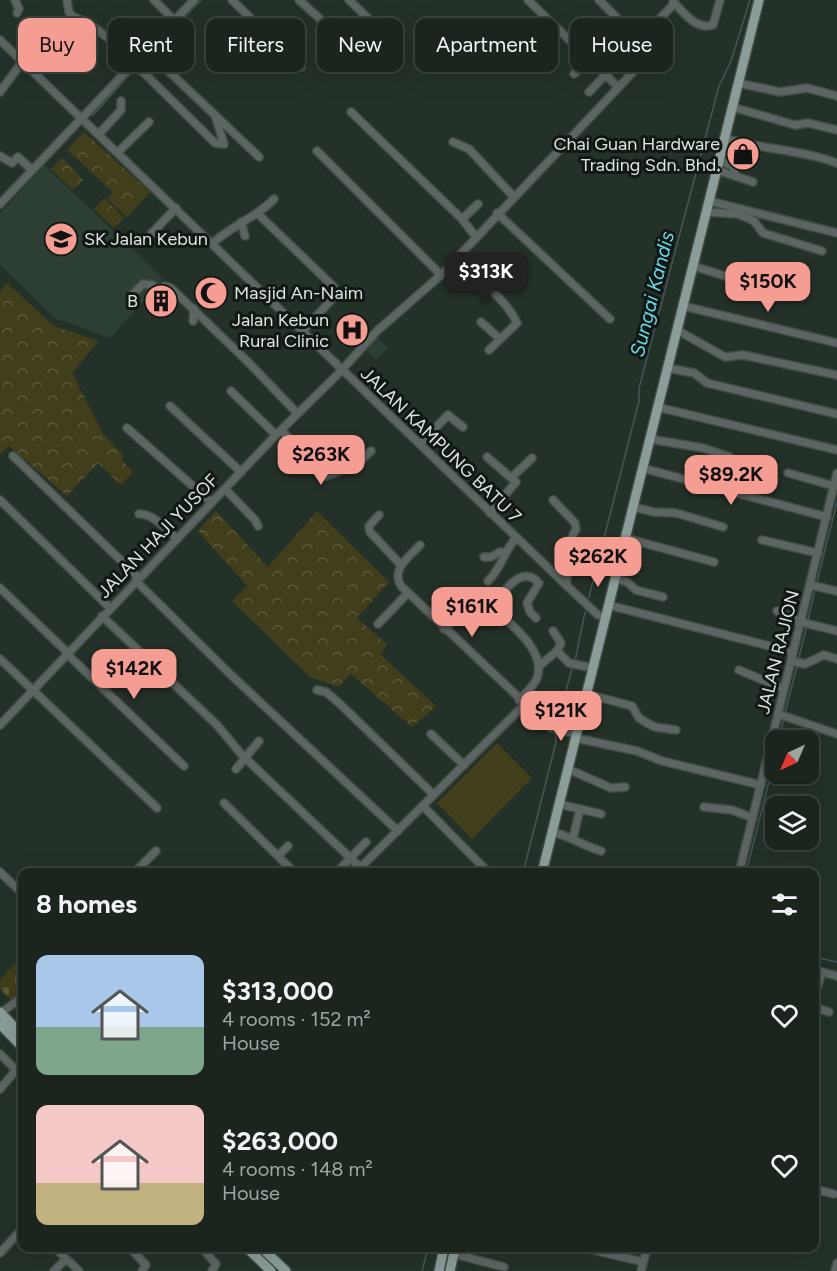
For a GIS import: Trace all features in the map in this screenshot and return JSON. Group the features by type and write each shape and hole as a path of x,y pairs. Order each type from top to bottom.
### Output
{"main road":[{"path":"543,868 625,538 636,508 642,468 657,407 671,369 688,307 693,266 706,212 713,203 716,170 729,140 737,109 759,0"},
{"path":"1,1012 18,1031"},
{"path":"0,1024 18,1043"},
{"path":"251,1252 271,1271"},
{"path":"266,1252 286,1271"},
{"path":"439,1271 443,1252"},
{"path":"450,1271 455,1252"}],"street":[{"path":"9,0 15,0 19,8 17,13"},
{"path":"67,0 72,16 90,24 108,40"},
{"path":"154,0 172,18"},
{"path":"176,18 194,0"},
{"path":"232,0 251,18"},
{"path":"299,0 319,18"},
{"path":"349,0 368,18"},
{"path":"528,0 570,41"},
{"path":"599,0 617,18"},
{"path":"659,18 673,2 695,24 705,27 713,25 720,0"},
{"name":"JALAN KAMPUNG BATU 7","path":"1,43 18,58"},
{"path":"0,92 18,67"},
{"name":"JALAN KAMPUNG BATU 7","path":"33,72 176,207 341,371 516,538 598,615 605,617"},
{"path":"1,200 128,72"},
{"path":"142,72 221,146 225,141 215,115"},
{"path":"169,72 260,157"},
{"path":"603,72 618,87"},
{"path":"590,92 609,72"},
{"name":"JALAN HAJI YUSOF","path":"0,725 278,432 341,371 377,331 441,275 513,196 632,72"},
{"path":"743,84 780,92 807,88 837,96"},
{"path":"99,134 122,110 122,101"},
{"path":"737,109 795,125 807,123 837,130"},
{"path":"351,112 462,219 476,237"},
{"path":"118,152 148,122"},
{"path":"729,140 806,152 837,163"},
{"path":"453,142 469,149 513,196"},
{"path":"317,152 441,275"},
{"path":"0,156 12,163 18,157 32,170"},
{"path":"719,160 734,167 735,176"},
{"path":"716,170 753,182"},
{"path":"213,243 228,229 258,214 274,199"},
{"path":"713,203 837,233"},
{"path":"462,219 478,204"},
{"path":"151,234 176,207"},
{"path":"706,212 738,214 754,221 763,233 822,251"},
{"path":"497,213 610,318"},
{"path":"258,214 334,287 336,292 302,332"},
{"path":"241,222 245,236"},
{"path":"455,259 512,313 517,323 489,350"},
{"path":"693,266 776,292"},
{"path":"133,294 143,284 153,285 157,290 165,286 194,309 297,413"},
{"path":"688,307 837,343"},
{"path":"193,321 194,309"},
{"path":"481,322 500,339"},
{"path":"681,332 725,357 742,355 837,375"},
{"path":"671,369 694,373 707,383 837,414"},
{"path":"231,391 326,476 356,465 371,451"},
{"path":"171,406 241,472"},
{"path":"657,407 837,450"},
{"path":"420,444 448,415 463,428"},
{"path":"127,428 211,502"},
{"path":"650,439 704,448 730,457"},
{"path":"14,456 238,681 398,831"},
{"path":"487,457 516,482 490,513"},
{"path":"512,477 532,458"},
{"path":"642,468 831,515"},
{"path":"788,473 835,483"},
{"name":"JALAN RAJION","path":"740,868 760,784 783,715 784,689 795,662 787,649 805,623 814,586 814,552 831,515 837,473"},
{"path":"225,489 258,526"},
{"path":"0,500 110,608"},
{"path":"553,500 575,523 576,529 561,556 568,571 566,585"},
{"path":"636,508 676,513 723,527"},
{"path":"139,514 146,514 176,538"},
{"path":"379,515 369,526 370,532 401,565"},
{"path":"488,581 503,562 504,553 516,538"},
{"path":"625,538 714,562"},
{"path":"762,540 814,552"},
{"path":"420,545 401,565 397,575 398,581 444,629 551,728 637,751 662,761 760,784"},
{"path":"484,557 504,553"},
{"path":"444,629 466,608 481,611 492,607 516,579 525,575 534,577 539,583 527,603 536,618"},
{"path":"615,578 627,582 636,590 663,597"},
{"path":"814,586 837,591"},
{"path":"0,588 184,766"},
{"path":"378,624 408,594"},
{"path":"608,605 787,649"},
{"path":"360,868 464,765 522,703 536,681 539,666 525,638 492,607"},
{"path":"777,611 805,623 837,631"},
{"path":"102,616 218,725 242,755 350,858 357,868"},
{"path":"539,666 558,651 561,643 553,631"},
{"path":"558,651 569,663 593,668"},
{"path":"795,662 809,663 824,655 837,659"},
{"path":"0,659 157,808"},
{"path":"739,670 784,689"},
{"path":"317,690 326,692 339,703 434,795"},
{"path":"586,694 632,706 639,718 655,727 676,730"},
{"path":"783,715 837,734"},
{"path":"68,724 75,734 144,802"},
{"path":"431,734 464,765"},
{"path":"236,770 259,741"},
{"path":"568,769 611,788 625,788"},
{"path":"224,803 291,868"},
{"path":"559,804 601,814"},
{"path":"423,806 484,868"},
{"path":"704,807 732,810 753,818"},
{"path":"573,838 580,809"},
{"path":"552,832 573,838 588,848 601,851"},
{"path":"341,868 366,842"},
{"path":"278,856 288,846"},
{"path":"142,868 156,851"},
{"path":"0,872 18,889"},
{"path":"819,971 837,976"},
{"path":"1,1012 18,1000"},
{"path":"819,1009 829,1012"},
{"path":"2,1060 18,1069"},
{"path":"0,1089 18,1074"},
{"path":"819,1190 834,1194"},
{"path":"0,1253 18,1233"},
{"path":"59,1252 79,1271"},
{"path":"134,1252 146,1265 142,1271"},
{"path":"205,1252 214,1267"},
{"path":"458,1252 504,1267"},
{"path":"602,1252 643,1262"},
{"path":"641,1271 646,1252"},
{"path":"54,1271 66,1259"},
{"path":"835,1271 837,1263"}],"shaded area":[{"name":"SK Jalan Kebun","path":"44,165 164,279 110,338 55,318 0,265 0,213"},
{"path":"376,336 388,348 376,360 366,350"}],"green space":[{"path":"84,132 150,192 127,217 107,199 113,192 67,150"},
{"path":"62,158 83,180 73,190 51,169"},
{"path":"104,198 124,218 114,228 94,209"},
{"path":"7,283 54,326 99,341 72,373 103,434 124,456 121,459 133,472 121,485 98,463 67,496 9,446 0,454 0,292"},
{"path":"216,511 268,567 317,511 389,582 357,618 387,644 381,655 436,706 412,727 351,674 338,687 310,677 232,601 247,586 198,531"},
{"path":"497,743 532,778 472,839 437,803"},
{"path":"18,960 18,1008 0,989 0,980"}],"waterway":[{"path":"184,18 201,0"},
{"name":"Sungai Kandis","path":"589,597 639,401 639,388 719,86 731,61 750,0"},
{"path":"92,116 132,72"},
{"path":"817,582 837,502"},
{"path":"808,620 815,590"},
{"name":"Sungai Kandis","path":"575,661 585,612"},
{"path":"798,661 807,625"},
{"name":"Sungai Kandis","path":"556,727 573,665"},
{"path":"785,713 797,666"},
{"path":"781,730 784,718"},
{"name":"Sungai Kandis","path":"524,868 556,742 555,732"},
{"path":"747,868 768,784"},
{"path":"819,958 837,962"},
{"name":"Sungai Kandis","path":"422,1271 427,1252"}],"place":[{"name":"Chai Guan Hardware Trading Sdn. Bhd.","path":"743,154"},
{"name":"SK Jalan Kebun","path":"61,239"},
{"name":"Masjid An-Naim","path":"211,293"},
{"name":"B","path":"161,301"},
{"name":"Jalan Kebun Rural Clinic","path":"352,330"}]}
